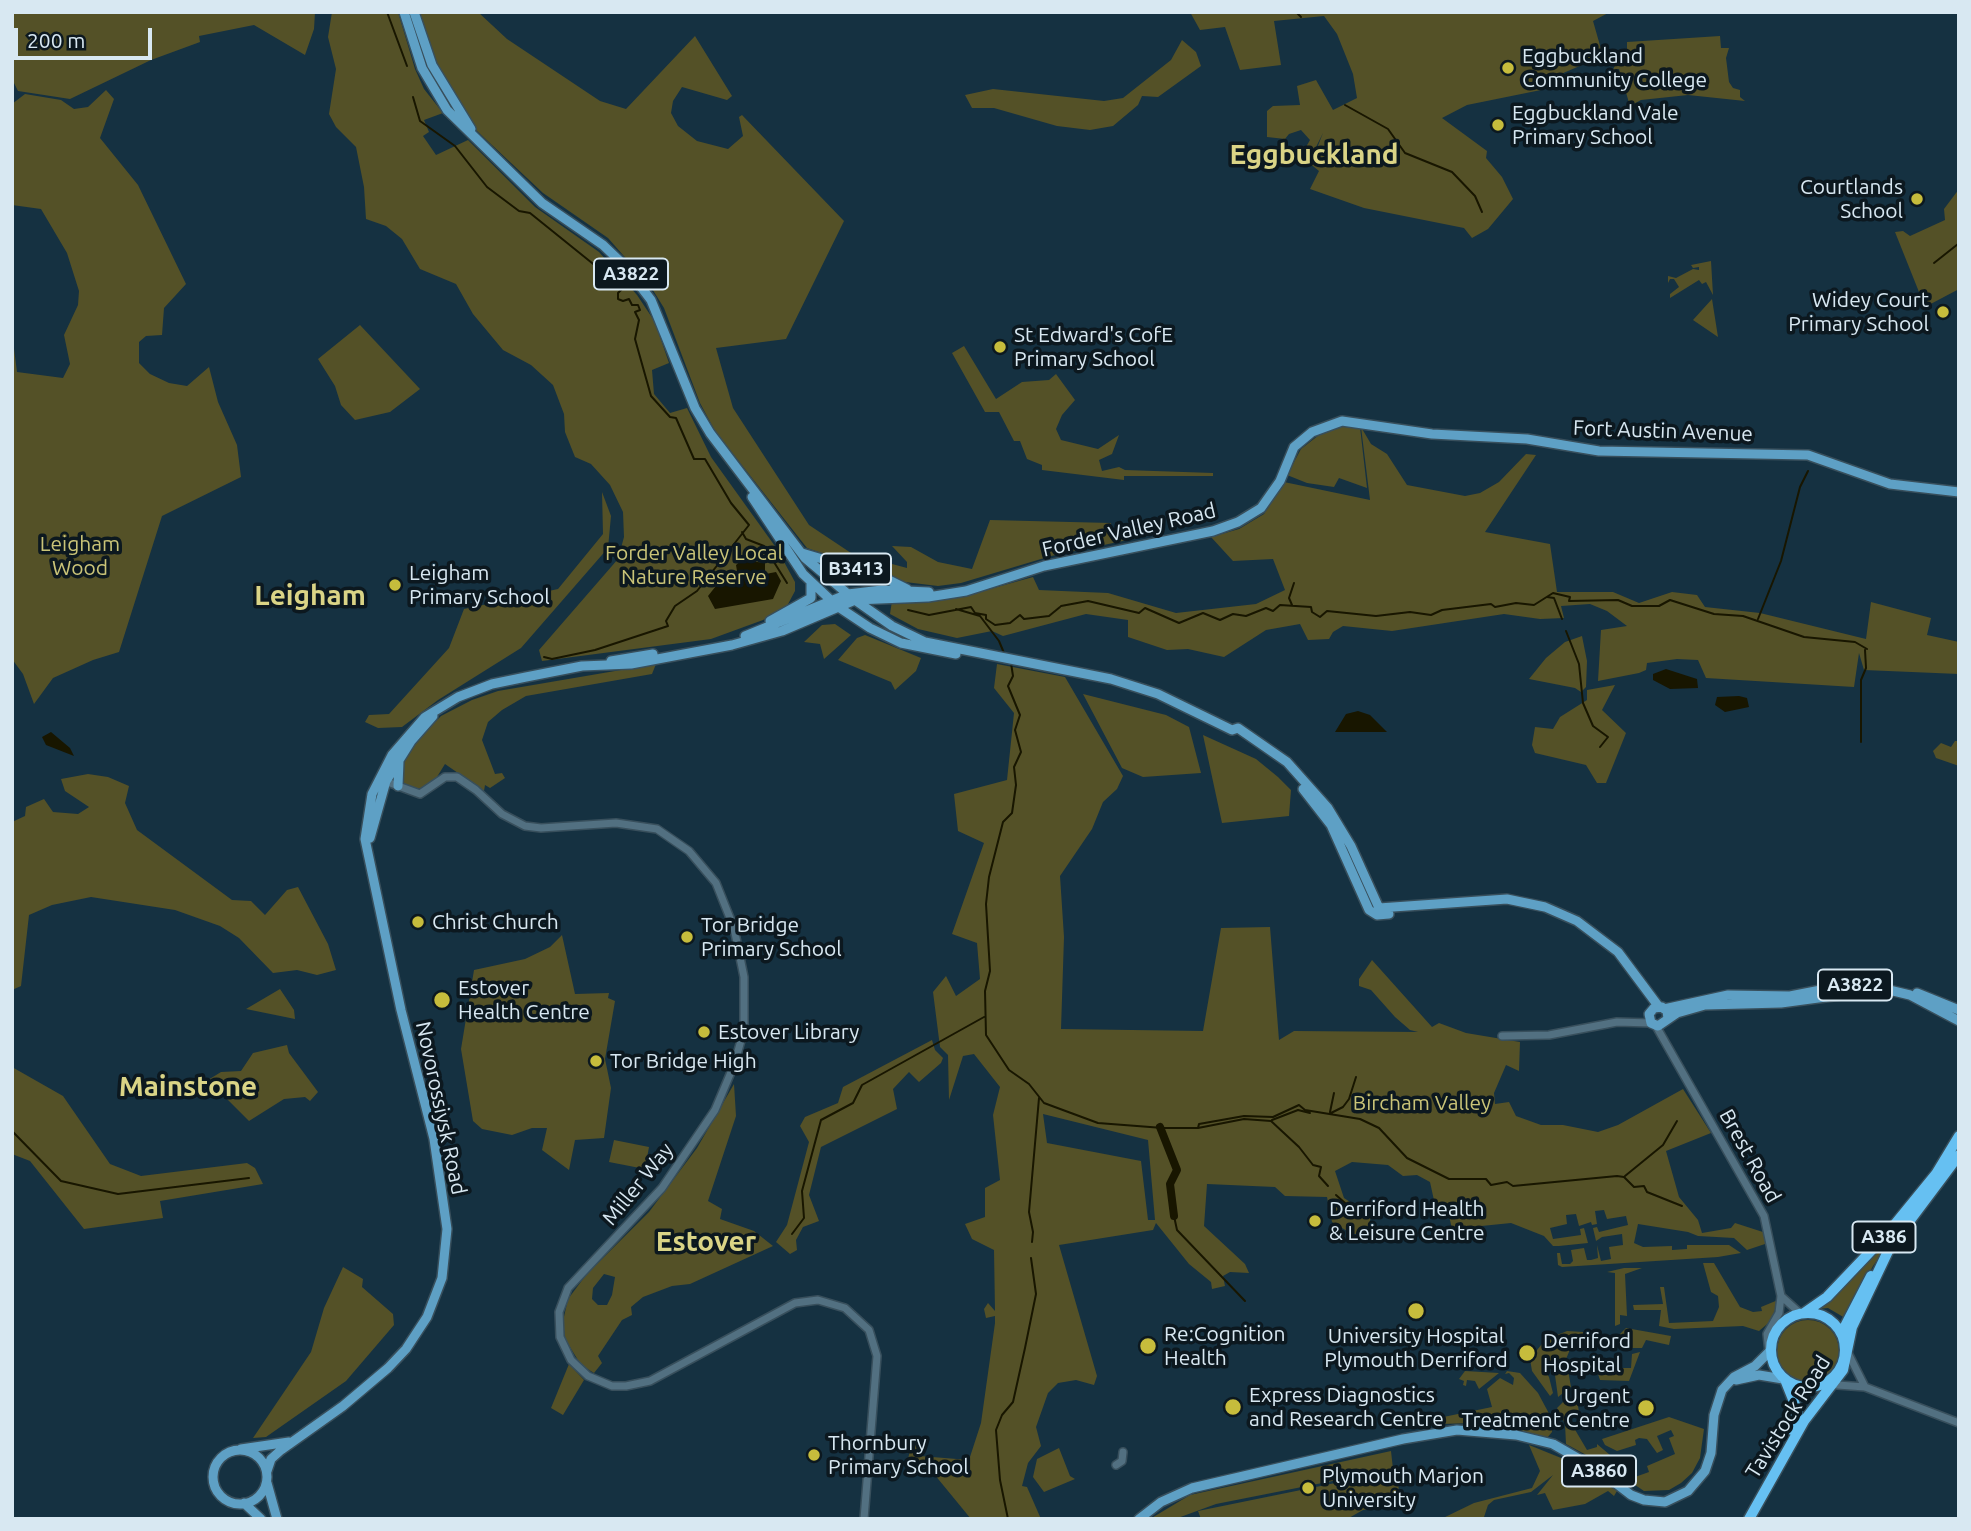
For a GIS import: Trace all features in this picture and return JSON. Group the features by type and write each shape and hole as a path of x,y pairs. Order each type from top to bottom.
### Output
{"highway":[{"name":"Tavistock Road","path":"1842,1332 1874,1271 1935,1181 1959,1136"},
{"name":"Tavistock Road","path":"1802,1314 1832,1291 1959,1155"},
{"name":"Tavistock Road","path":"1747,1519 1804,1420 1829,1384 1843,1370 1852,1328 1885,1258"},
{"path":"1829,1384 1806,1387 1784,1381 1773,1367 1769,1352 1778,1330 1802,1314 1827,1318 1842,1332 1847,1351"},
{"name":"Tavistock Road","path":"1747,1519 1761,1483 1796,1422 1796,1402 1784,1381"}],"main road":[{"name":"A3822","path":"404,12 425,74 447,110 542,203 603,245 625,266 651,300 695,408 790,557 811,584 870,628 901,643 953,654 975,654"},
{"name":"A3822","path":"414,12 432,65 457,111 484,148"},
{"name":"Fort Austin Avenue","path":"1362,421 1432,433 1527,439 1599,451 1808,455 1890,484 1959,492"},
{"name":"Forder Valley Road","path":"852,597 878,590 943,594 983,587 1044,566 1213,531 1238,522 1261,508 1271,496 1288,457 1303,439 1332,423 1362,421"},
{"name":"A3822","path":"719,445 803,555 873,613 926,642 975,654 1077,671 1158,694 1232,730 1279,762 1308,794 1336,834 1369,910 1377,911 1351,846 1328,808 1293,767 1247,734 1238,729 1232,730"},
{"name":"B3413","path":"803,555 883,577 914,593"},
{"path":"803,555 834,601"},
{"path":"740,638 811,598 811,584"},
{"name":"Forder Valley Road","path":"852,597 914,593"},
{"path":"873,613 886,603 914,593"},
{"name":"B3413","path":"834,601 852,597"},
{"name":"Novorossiysk Road","path":"267,1471 271,1459 343,1406 406,1349 427,1317 445,1265 447,1229 434,1139 401,1010 368,850 382,780 425,717 458,697 492,684 740,638 834,601"},
{"name":"Novorossiysk Road","path":"607,664 631,664 732,645 782,631 834,601"},
{"path":"398,786 399,754"},
{"path":"1377,911 1507,899 1555,911 1577,920 1618,952 1648,994 1658,1016"},
{"name":"A3822","path":"1658,1016 1728,995 1790,996 1860,984 1898,985 1959,1012"},
{"name":"A3822","path":"1658,1016 1717,1003 1781,1003 1885,989 1910,995 1959,1021"},
{"path":"1719,1397 1730,1380 1755,1366 1769,1352"},
{"path":"1719,1397 1732,1383 1744,1377 1764,1376 1784,1381"},
{"name":"A3860","path":"1139,1519 1161,1502 1192,1488 1428,1434 1474,1430 1516,1435 1553,1444 1600,1471 1631,1495 1652,1502 1665,1502 1688,1491 1705,1471 1719,1397"},
{"name":"Novorossiysk Road","path":"241,1449 294,1441"},
{"path":"267,1483 259,1496 244,1503 229,1502 222,1497 213,1479 213,1469 220,1459 231,1451 241,1449 259,1458 267,1471 267,1483 277,1519"},
{"path":"244,1503 261,1519"}],"street":[{"name":"Miller Way","path":"382,780 420,794 445,777 457,777 510,819 533,827 616,823 657,829 690,851 716,883 733,925 744,977 744,1030 734,1065 715,1110 662,1188 568,1288 559,1312 560,1337 570,1360 587,1376 612,1386 625,1386 650,1381 795,1303 818,1300 845,1308 869,1330 877,1356 864,1519"},
{"path":"1502,1036 1549,1035 1658,1016"},
{"name":"Brest Road","path":"1658,1016 1664,1043 1764,1216 1782,1296"},
{"path":"1782,1296 1787,1305 1802,1314"},
{"path":"1769,1352 1767,1334 1779,1313 1782,1296"},
{"path":"1847,1351 1864,1387"},
{"path":"1829,1384 1864,1387 1959,1423"},
{"path":"1116,1465 1122,1461 1123,1452"}],"green space":[{"path":"12,12 315,12 314,29 305,55 254,25 199,36 200,42 151,60 70,99 18,91 12,79"},
{"name":"Forder Valley Local Nature Reserve","path":"332,12 398,12 415,69 424,89 443,113 424,120 429,132 423,136 436,155 468,140 535,207 599,252 637,295 655,322 669,363 652,370 654,394 670,413 687,408 711,457 777,549 795,582 795,591 787,606 763,620 711,639 542,661 539,650 618,559 624,537 623,512 610,485 591,464 575,457 565,432 564,414 553,385 531,365 503,350 473,314 456,284 420,269 402,239 386,226 366,219 364,187 356,147 336,127 329,114 336,69 328,37"},
{"path":"418,12 478,12 507,39 600,101 626,109 695,36 732,96 727,100 682,87 673,101 671,113 678,126 697,141 728,149 743,136 739,117 742,115 844,221 786,339 716,348 733,408 809,525 851,553 907,568 907,562 892,546 911,547 938,562 972,569 990,520 1111,523 1111,534 1137,538 1051,556 961,583 938,586 905,582 807,548 715,431 700,403 664,308 651,287 608,238 543,193 477,131 434,64"},
{"path":"1190,12 1610,12 1593,21 1603,56 1547,80 1541,90 1467,105 1442,118 1487,151 1486,158 1502,177 1513,199 1488,229 1472,238 1464,228 1364,208 1310,189 1319,171 1303,158 1302,148 1315,153 1323,133 1314,151 1306,147 1310,140 1301,130 1289,134 1285,139 1267,137 1267,111 1273,106 1300,105 1297,86 1316,80 1333,110 1357,98 1353,74 1337,34 1324,16 1274,21 1281,65 1240,70 1225,27 1200,30"},
{"path":"1720,36 1721,48 1729,48 1726,58 1729,82 1733,88 1740,90 1740,97 1745,101 1688,95 1641,100 1630,106 1619,69 1613,70 1617,60 1627,57 1627,42"},
{"path":"1182,40 1196,52 1201,66 1158,97 1142,96 1138,105 1113,126 1090,130 1057,126 994,108 972,108 965,95 993,89 1104,101 1123,98 1171,60"},
{"name":"Leigham Wood","path":"106,90 114,99 100,138 138,185 186,284 164,308 162,335 146,336 139,342 139,363 150,374 169,383 187,386 209,367 218,402 237,445 241,477 162,516 119,652 53,678 34,704 23,674 12,659 12,333 17,372 63,378 70,364 64,335 78,305 79,291 67,253 41,209 12,205 12,104 25,94 61,100 74,109 88,107"},
{"path":"1959,189 1959,289 1925,307 1895,232 1903,231 1910,236 1945,220 1944,209"},
{"path":"1711,261 1713,295 1706,282 1702,284 1699,280 1670,298 1670,294 1679,287 1674,279 1670,279 1668,283 1668,276 1676,278 1693,269 1699,270 1699,267 1693,268 1691,265"},
{"path":"1712,299 1718,337 1693,320"},
{"path":"360,325 420,389 390,412 355,420 341,405 335,386 318,359"},
{"path":"964,346 996,399 1022,382 1049,380 1056,374 1075,400 1062,415 1056,429 1061,440 1098,449 1119,435 1112,454 1099,460 1102,471 1119,467 1125,470 1213,473 1213,476 1124,476 1124,480 1042,470 1042,465 1027,459 1020,441 1014,441 999,412 985,412 952,353"},
{"path":"1338,427 1360,427 1367,488 1339,478 1334,487 1307,483 1287,475 1301,449 1319,435"},
{"path":"1361,427 1371,444 1387,454 1407,485 1465,496 1480,493 1499,482 1526,454 1536,455 1485,532 1550,544 1557,592 1613,592 1639,603 1672,592 1697,595 1705,607 1760,613 1866,639 1871,602 1931,618 1927,635 1959,642 1959,674 1864,670 1859,653 1854,687 1706,678 1698,660 1677,659 1647,663 1646,670 1639,673 1598,681 1601,630 1627,626 1607,611 1590,604 1561,606 1564,618 1540,619 1504,614 1392,631 1343,626 1333,632 1329,639 1308,640 1300,624 1266,630 1224,657 1188,649 1167,650 1128,637 1128,620 1086,614 1003,636 992,631 957,638 918,629 890,614 892,601 934,600 972,594 1033,577 1039,590 1108,593 1176,613 1256,604 1285,590 1273,559 1233,561 1211,537 1239,529 1264,514 1284,482 1370,500"},
{"path":"602,492 611,516 608,548 521,648 438,700 402,727 378,728 365,722 369,715 389,714 449,648 464,609 558,589 603,534"},
{"path":"835,624 851,635 824,659 820,644 804,642 822,625"},
{"path":"865,635 921,658 916,671 895,690 891,682 838,660 857,638"},
{"path":"1582,636 1587,661 1586,687 1581,692 1575,688 1529,679 1546,658 1565,642"},
{"path":"656,664 652,674 526,696 502,710 488,722 482,740 495,774 502,773 505,778 490,788 485,785 484,791 445,764 432,785 423,789 408,787 399,778 400,768 413,745 441,716 472,700 498,691"},
{"name":"Bircham Valley","path":"997,664 1065,677 1123,776 1117,789 1103,802 1092,829 1060,876 1064,937 1061,1029 1203,1031 1221,928 1270,927 1279,1040 1294,1031 1418,1032 1410,1030 1395,1017 1371,990 1359,986 1359,979 1372,960 1432,1027 1439,1023 1466,1033 1520,1042 1519,1071 1506,1065 1494,1093 1495,1104 1509,1102 1516,1116 1541,1125 1563,1125 1598,1132 1618,1125 1683,1089 1711,1133 1666,1151 1679,1197 1698,1220 1702,1233 1731,1228 1735,1223 1766,1233 1768,1243 1747,1250 1734,1238 1698,1236 1638,1224 1634,1243 1643,1247 1672,1246 1672,1250 1687,1249 1687,1245 1729,1245 1741,1253 1718,1257 1562,1267 1558,1265 1557,1253 1560,1253 1562,1264 1570,1264 1573,1261 1571,1250 1584,1248 1587,1260 1591,1260 1598,1258 1597,1245 1601,1261 1611,1259 1609,1247 1623,1245 1622,1234 1602,1237 1596,1241 1593,1228 1597,1227 1599,1232 1628,1225 1626,1216 1607,1219 1604,1210 1595,1211 1597,1224 1592,1225 1591,1222 1579,1226 1576,1214 1566,1215 1567,1224 1550,1228 1553,1239 1581,1235 1580,1229 1584,1228 1588,1243 1559,1246 1553,1246 1544,1236 1511,1223 1452,1229 1447,1207 1435,1205 1430,1182 1417,1175 1403,1176 1388,1165 1352,1162 1335,1171 1344,1198 1371,1216 1367,1234 1352,1234 1332,1222 1327,1197 1285,1196 1275,1187 1207,1184 1204,1226 1245,1264 1249,1273 1230,1272 1223,1276 1225,1286 1212,1289 1211,1282 1189,1264 1156,1223 1153,1230 1059,1245 1097,1376 1094,1385 1076,1380 1058,1383 1048,1393 1036,1427 1041,1446 1028,1463 1022,1486 1027,1487 1041,1519 971,1519 925,1463 908,1459 913,1438 919,1439 920,1456 969,1460 981,1423 995,1323 995,1316 986,1318 984,1309 988,1303 995,1311 994,1250 972,1239 965,1224 985,1217 985,1188 1000,1180 993,1115 1000,1087 974,1054 963,1056 949,1100 948,1055 940,1047 933,992 946,976 956,996 980,979 977,943 952,934 984,843 958,831 954,794 1007,780 1014,713 994,688","holes":["1043,1114 1148,1140 1155,1220 1148,1220 1141,1161 1047,1143"]},
{"path":"1615,685 1602,710 1626,733 1606,783 1597,783 1586,765 1535,753 1532,745 1535,727 1553,729 1560,717 1587,700 1587,690"},
{"path":"1083,694 1166,715 1189,727 1201,773 1143,777 1122,768"},
{"path":"1203,735 1256,759 1278,777 1291,790 1289,816 1222,823"},
{"path":"1955,741 1959,741 1959,766 1936,758 1933,751 1941,743 1951,747"},
{"path":"88,774 108,777 129,786 125,803 137,830 232,900 251,901 265,915 287,890 298,887 328,944 336,970 317,975 297,970 273,973 239,938 220,926 175,910 91,897 52,905 29,915 21,986 12,990 12,822 25,816 26,807 44,799 53,812 78,814 89,807 65,791 61,779"},
{"path":"562,935 575,994 609,993 608,998 615,1001 605,1059 611,1088 604,1138 575,1140 569,1170 542,1150 547,1128 532,1128 512,1135 482,1129 473,1121 461,1049 474,970 525,959 550,947"},
{"path":"280,989 294,1010 295,1019 246,1009"},
{"path":"932,1040 935,1050 943,1058 941,1063 919,1082 909,1072 893,1089 897,1109 821,1147 809,1195 819,1221 803,1227 796,1240 797,1250 790,1254 776,1242 787,1225 809,1142 800,1126 805,1117 838,1103 843,1087"},
{"path":"287,1045 289,1053 318,1092 310,1101 305,1097 284,1099 249,1121 208,1080 221,1072 241,1071 253,1053"},
{"path":"12,1067 63,1096 110,1164 141,1176 247,1163 255,1168 263,1184 160,1201 163,1218 84,1229 30,1161 12,1154"},
{"path":"734,1084 736,1116 708,1201 722,1209 720,1219 754,1231 773,1246 690,1284 672,1286 643,1297 631,1307 632,1315 622,1320 598,1356 602,1363 594,1373 581,1365 565,1339 563,1321 568,1299 586,1275 649,1212 697,1148","holes":["604,1274 615,1277 607,1305 598,1305 592,1299 593,1288"]},
{"path":"614,1140 649,1147 645,1169 609,1162"},
{"path":"1905,1221 1873,1266 1845,1318 1828,1308 1818,1309 1839,1292"},
{"path":"1703,1263 1714,1263 1740,1307 1753,1312 1762,1311 1761,1307 1778,1300 1772,1320 1759,1331 1743,1326 1674,1329 1659,1326 1661,1310 1634,1310 1633,1305 1663,1304 1660,1287 1664,1287 1669,1323 1713,1321 1719,1307 1718,1296 1711,1292"},
{"path":"343,1267 363,1279 362,1287 393,1314 394,1325 346,1381 266,1437 253,1438 311,1352 324,1308"},
{"path":"1642,1268 1625,1274 1627,1316 1620,1315 1620,1324 1615,1326 1615,1273 1607,1272"},
{"path":"1802,1320 1814,1320 1830,1329 1837,1339 1837,1363 1830,1373 1814,1382 1802,1382 1791,1377 1782,1368 1777,1357 1777,1345 1782,1334 1791,1325"},
{"path":"1626,1328 1671,1336 1669,1345 1646,1340 1642,1348 1632,1348 1632,1344 1618,1336"},
{"path":"1567,1331 1583,1332 1583,1339 1574,1340 1566,1359 1571,1387 1558,1397 1554,1368 1552,1363 1545,1364 1542,1367 1549,1377 1553,1393 1550,1396 1532,1371 1530,1359 1545,1340"},
{"path":"1640,1352 1629,1381 1600,1380 1596,1368 1631,1368 1632,1354"},
{"path":"569,1364 584,1380 563,1415 551,1408"},
{"path":"1465,1371 1499,1373 1479,1389 1475,1381 1467,1380 1466,1386 1463,1385 1464,1381 1459,1379"},
{"path":"1507,1371 1520,1373 1538,1393 1553,1421 1552,1432 1547,1438 1474,1423 1407,1425 1404,1415 1410,1413 1419,1422 1492,1407 1487,1389 1500,1378 1513,1385 1514,1378 1509,1373 1505,1374"},
{"path":"1566,1399 1573,1399 1578,1406 1579,1412 1575,1410 1567,1416 1587,1450 1597,1447 1597,1444 1610,1455 1601,1463 1566,1444 1565,1424 1557,1408"},
{"path":"1669,1417 1704,1429 1700,1458 1692,1473 1681,1483 1669,1490 1644,1491 1604,1464 1606,1458 1615,1455 1615,1464 1635,1477 1649,1472 1647,1466 1675,1454 1669,1438 1674,1436 1671,1430 1657,1436 1663,1450 1657,1453 1647,1439 1639,1438 1635,1440 1636,1445 1617,1451 1605,1445 1602,1439"},
{"path":"1529,1445 1571,1462 1617,1491 1614,1496 1608,1491 1585,1504 1553,1510 1545,1493 1537,1495 1553,1475 1531,1492 1494,1500 1488,1505 1484,1517 1441,1519 1474,1503 1532,1488 1540,1471"},
{"path":"1059,1448 1070,1476 1075,1479 1044,1492 1033,1477 1037,1459"},
{"path":"1391,1451 1393,1469 1216,1504 1175,1519 1150,1519 1190,1495"},
{"path":"1399,1470 1398,1505 1363,1510 1347,1519 1201,1519 1198,1511"}],"shaded area":[{"path":"742,560 765,563 765,572 737,571 736,565"},
{"path":"727,572 755,576 776,572 781,581 773,599 715,609 708,596"},
{"path":"1666,669 1697,679 1698,688 1670,689 1653,680 1653,674"},
{"path":"1717,697 1747,698 1749,707 1725,712 1715,705"},
{"path":"1358,711 1370,715 1387,732 1335,732 1346,714"},
{"path":"51,732 70,748 74,756 46,745 42,737"}],"waterway":[{"path":"387,12 407,66"},
{"path":"1296,12 1301,17"},
{"path":"413,97 420,121 455,146 487,187 519,211 530,213 623,288 618,293 618,299 629,299 632,305 638,305 640,310 635,312 639,320 635,339 651,396 670,417 676,418 694,459 705,459 731,503 749,525 697,591 675,606 666,621 668,626 595,650 552,659 544,657"},
{"path":"1345,105 1388,129 1405,153 1452,172 1475,196 1482,212"},
{"path":"1934,263 1958,244"},
{"path":"1758,619 1781,561 1800,487 1808,471"},
{"path":"742,532 746,539 764,546 787,583"},
{"path":"1292,605 1289,598 1294,583"},
{"path":"1061,606 1088,601 1139,613 1145,608 1179,623 1203,613 1220,620 1233,614 1246,616 1266,608 1273,611 1280,605 1311,607 1312,612 1320,617 1327,611 1376,616 1410,612 1431,615 1442,610 1491,604 1495,607 1516,603 1534,605 1553,593 1570,597 1569,601 1618,600 1632,606 1659,606 1670,600 1714,614 1743,616 1804,637 1855,642 1867,649"},
{"path":"1547,597 1554,598 1562,619"},
{"path":"908,610 929,615 971,607 975,613 986,615 986,619 995,625 1010,623 1020,615 1024,619 1049,616 1060,607"},
{"path":"956,609 980,616 999,641 1004,653"},
{"path":"1566,631 1579,664 1583,703 1593,726 1608,737 1600,747"},
{"path":"1861,742 1861,680 1866,668 1865,650"},
{"path":"1011,663 1013,676 1008,686 1020,715 1015,730 1021,752 1014,767 1016,785 1012,813 1003,822 989,877 986,904 990,971 985,991 986,1035 1009,1070 1029,1084 1044,1103 1098,1123 1163,1128 1198,1128 1199,1124 1244,1116 1273,1117 1299,1105 1305,1110 1360,1119 1379,1128 1407,1158 1449,1179 1486,1179 1491,1185 1507,1182 1513,1186 1617,1176 1624,1177 1634,1187 1644,1186 1647,1192 1682,1206"},
{"path":"792,1234 804,1218 802,1191 821,1120 853,1103 862,1085 984,1017"},
{"path":"1329,1114 1343,1107 1349,1099 1356,1077"},
{"path":"1330,1112 1334,1093"},
{"path":"1032,1242 1029,1212 1039,1098"},
{"path":"1272,1120 1298,1110 1310,1113"},
{"path":"1198,1128 1244,1119 1271,1121 1299,1147 1313,1165 1321,1167 1319,1176 1328,1186"},
{"path":"1625,1176 1663,1145 1677,1121"},
{"path":"1160,1127 1177,1170 1170,1184 1174,1216"},
{"path":"12,1131 61,1181 118,1194 249,1178"},
{"path":"1336,1195 1345,1203"},
{"path":"1174,1216 1177,1230 1245,1301"},
{"path":"1008,1519 1000,1480 996,1430 1002,1415 1013,1402 1036,1294 1031,1258"}],"place":[{"name":"Eggbuckland Community College","path":"1508,68"},
{"name":"Eggbuckland Vale Primary School","path":"1498,125"},
{"name":"Courtlands School","path":"1917,199"},
{"name":"Widey Court Primary School","path":"1943,312"},
{"name":"St Edward's CofE Primary School","path":"1000,347"},
{"name":"Leigham Primary School","path":"395,585"},
{"name":"Christ Church","path":"418,922"},
{"name":"Tor Bridge Primary School","path":"687,937"},
{"name":"Estover Health Centre","path":"442,1000"},
{"name":"Estover Library","path":"704,1032"},
{"name":"Tor Bridge High","path":"596,1061"},
{"name":"Derriford Health & Leisure Centre","path":"1315,1221"},
{"name":"University Hospital Plymouth Derriford","path":"1416,1311"},
{"name":"Re:Cognition Health","path":"1148,1346"},
{"name":"Derriford Hospital","path":"1527,1353"},
{"name":"Express Diagnostics and Research Centre","path":"1233,1407"},
{"name":"Urgent Treatment Centre","path":"1646,1408"},
{"name":"Thornbury Primary School","path":"814,1455"},
{"name":"Plymouth Marjon University","path":"1308,1488"}],"district":[{"name":"Eggbuckland","path":"1314,155"},
{"name":"Leigham","path":"310,596"},
{"name":"Mainstone","path":"188,1087"},
{"name":"Estover","path":"706,1242"}]}
